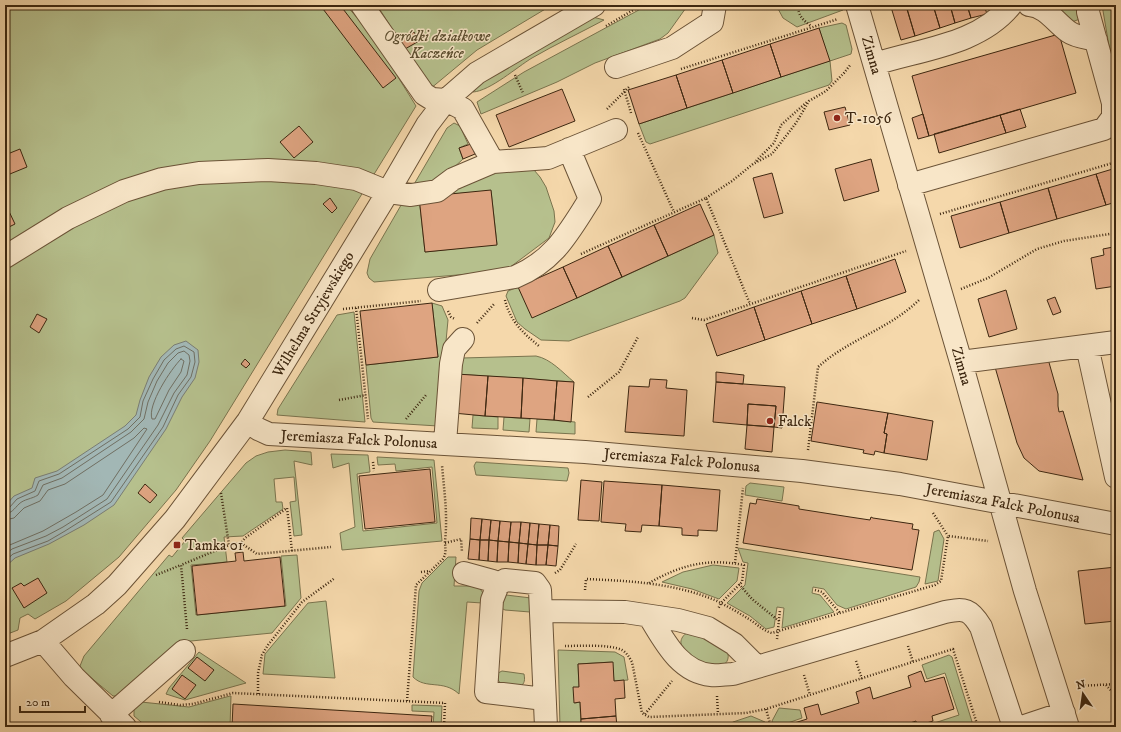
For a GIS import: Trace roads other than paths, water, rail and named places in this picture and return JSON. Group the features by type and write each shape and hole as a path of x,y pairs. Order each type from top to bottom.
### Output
{"street":[{"path":"362,5 424,94 432,99 446,100 463,109 493,162"},
{"name":"Wilhelma Stryjewskiego","path":"5,656 43,641 96,604 117,585 174,519 248,421 388,192 427,125 446,100 477,73 594,5"},
{"path":"616,67 672,48 712,22 715,5"},
{"path":"875,64 955,43 1001,18 1011,5"},
{"path":"1029,5 1036,6 1070,33 1096,40"},
{"path":"909,185 1104,129 1114,118 1113,103 1088,12 1088,5"},
{"name":"Zimna","path":"850,11 875,64 1026,591 1066,720"},
{"path":"5,257 68,218 124,191 162,179 199,173 268,170 316,173 356,179 388,192 406,195 437,191 453,179 493,162 548,158 628,125"},
{"path":"431,295 515,276 526,272 548,257 567,236 590,199 568,149"},
{"path":"443,453 451,364 454,349 463,339"},
{"path":"961,362 1116,342"},
{"path":"1087,346 1116,476"},
{"name":"Jeremiasza Falck Polonusa","path":"248,421 258,429 268,434 443,453 580,451 802,471 892,483 1116,524"},
{"path":"464,573 493,581 498,585"},
{"path":"544,699 486,692 492,600 498,585 505,580 535,584 540,590 546,727"},
{"path":"648,616 678,660 685,666 711,675 733,674 945,612 962,609 973,614 981,627 1014,727"},
{"path":"541,611 625,612 678,620 708,628 766,664"},
{"path":"43,641 74,677 118,721 185,642"},
{"path":"1022,727 1066,720"}],"water":[{"path":"186,341 198,350 199,362 195,378 182,397 166,429 114,505 84,525 49,544 15,558 5,567 5,506 14,496 32,488 35,478 57,471 125,426 136,415 149,377 161,357 174,345"}],"place":[{"name":"T-1056","path":"837,118"},
{"name":"Falck","path":"770,421"},
{"name":"Tamka 01","path":"177,545"}],"park label":[{"name":"Ogródki działkowe Kaczeńce","path":"437,44"}]}
